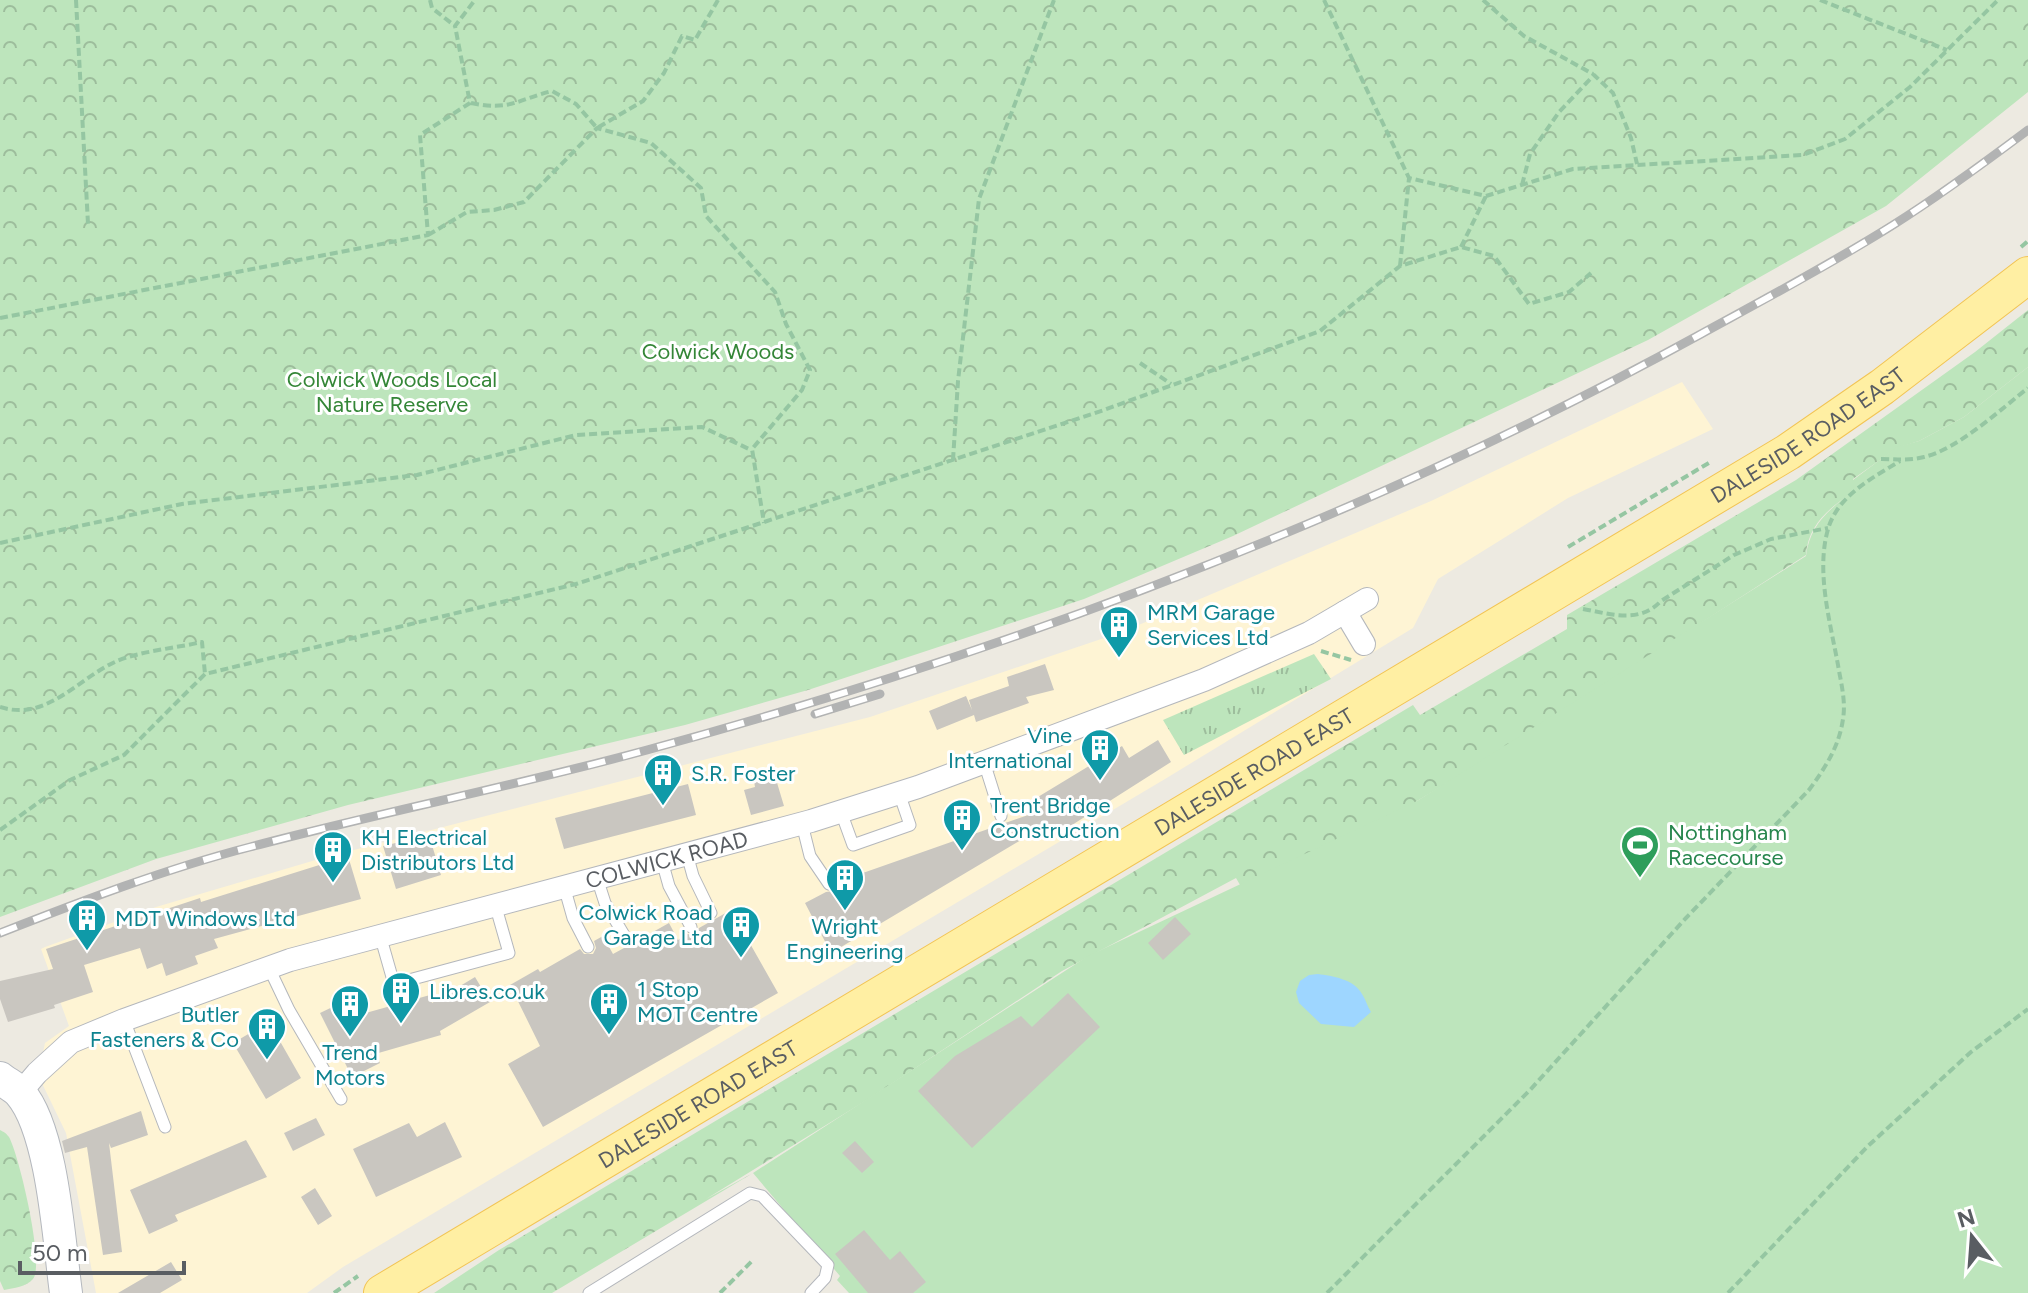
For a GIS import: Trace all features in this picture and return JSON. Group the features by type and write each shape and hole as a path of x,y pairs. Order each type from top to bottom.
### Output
{"main road":[{"name":"DALESIDE ROAD EAST","path":"382,1293 1788,452 1882,387 2028,275"}],"street":[{"name":"COLWICK ROAD","path":"10,1086 37,1073 71,1042 269,968 380,935 802,824 899,793 1204,680 1309,633 1367,599"},
{"path":"1345,612 1364,654"},
{"path":"10,1086 31,1111 46,1158 66,1293"}],"lane":[{"path":"984,762 1001,816"},
{"path":"841,812 853,845 910,825 899,793"},
{"path":"802,824 810,856 829,884"},
{"path":"687,854 693,876 711,913"},
{"path":"662,861 669,886 691,927"},
{"path":"597,878 605,903 627,940"},
{"path":"564,886 573,918 588,947"},
{"path":"380,935 394,984 495,957 509,953 495,904"},
{"path":"269,968 289,1010 341,1099"},
{"path":"124,1020 165,1127"},
{"path":"589,1293 750,1193 762,1196 828,1265 825,1278 811,1293"}],"path":[{"path":"76,0 88,224"},
{"path":"430,0 432,8 455,26 470,103"},
{"path":"455,26 475,0"},
{"path":"0,318 428,235 467,212 494,210 524,202 597,128 643,101 664,73 682,36 695,40 718,0"},
{"path":"953,460 958,381 979,199 1054,0"},
{"path":"1324,0 1409,178 1400,266"},
{"path":"1483,0 1524,36 1594,75 1613,93 1631,138 1637,164"},
{"path":"1820,0 1947,50"},
{"path":"1409,178 1486,196 1573,169 1803,155 1845,139 1910,87 1998,0"},
{"path":"1522,185 1530,154 1559,112 1594,75"},
{"path":"428,235 420,135 470,103 488,107 513,106 552,91 576,104 597,128 651,143 701,188 706,216 775,292 786,324 810,370 802,390 752,449 764,523"},
{"path":"1461,247 1486,196"},
{"path":"0,830 70,780 124,755 205,674 576,584 953,460 1320,331 1400,266 1461,247 1494,256 1529,304 1569,292 1591,273"},
{"path":"1140,363 1173,385"},
{"path":"1881,459 1900,461 1928,456 1970,434 2028,388"},
{"path":"0,543 182,504 417,475 576,435 702,427 749,449"},
{"path":"1327,1293 1530,1090 1685,919 1809,790 1822,772 1840,735 1845,708 1825,591 1823,548 1828,528 1844,504 1868,479 1900,461"},
{"path":"1573,608 1630,617 1652,611 1661,601 1734,555 1771,539 1828,528"},
{"path":"1309,633 1323,653 1364,654"},
{"path":"0,707 9,710 47,705 117,661 202,642 205,674"},
{"path":"1728,1293 1868,1146 1971,1052 2028,1009"},
{"path":"2018,1018 2028,1018"},
{"path":"720,1293 753,1260"}],"shaded area":[{"path":"1682,382 1713,429 1568,498 1438,579 1413,628 1165,779 343,1267 307,1293 96,1293 66,1133 38,1075 45,1043 69,1026 41,949 156,907 319,859 870,717 1122,632 1431,501"}],"green space":[{"name":"Colwick Woods Local Nature Reserve","path":"0,0 2028,0 2028,92 1886,206 1648,340 1233,536 1084,599 808,690 685,725 348,805 156,859 0,917"},
{"path":"2028,310 2028,367 1964,417 1919,441 1897,448 1853,479 1853,492 1828,511 1815,526 1806,555 1529,734 1417,801 1265,928 1236,878 1062,971 870,1098 706,1199 753,1173 552,1293 434,1293 499,1250 1413,705 1420,715 1567,629 1567,615 1796,480 1975,352"},
{"name":"Nottingham Racecourse","path":"2028,367 2028,1293 849,1293 837,1280 840,1276 753,1173 1088,956 1417,801 1806,556 1816,526 1853,491 1853,480 1897,447 1919,441 1964,417"},
{"path":"1314,654 1331,679 1184,755 1163,720"},
{"path":"0,1130 9,1137 19,1165 36,1253 33,1279 4,1290 0,1281"}],"water":[{"path":"1318,974 1354,985 1371,1012 1354,1027 1321,1024 1299,1003 1296,992 1300,981"}],"building":[{"path":"1045,664 1054,690 1026,697 1029,703 976,722 974,715 937,730 929,711 966,696 972,710 969,700 1009,686 1007,677"},
{"path":"1158,740 1171,762 1050,839 1043,827 831,953 805,903 833,891 860,874 1034,813 1028,803 1122,746 1129,758"},
{"path":"775,776 784,806 751,815 744,790 755,787 754,781"},
{"path":"688,784 696,815 564,849 555,818"},
{"path":"429,835 441,875 396,889 383,846"},
{"path":"348,856 361,899 214,939 218,948 195,956 198,964 166,976 162,963 147,969 140,948 84,965 93,992 54,1005 55,1008 8,1022 0,999 0,981 53,969 46,949 200,898 201,902"},
{"path":"731,910 778,993 543,1127 508,1064 540,1046 510,985 580,949 584,954 593,954 596,948 594,941 603,936 613,954 631,948 635,942 669,923 678,940 687,934 694,935 699,928"},
{"path":"1175,917 1191,934 1163,960 1148,943"},
{"path":"475,977 490,1002 440,1031 441,1035 375,1054 380,1063 352,1077 320,1013 347,1000 355,1016 430,995 432,1003"},
{"path":"1068,993 1100,1027 972,1148 918,1091 955,1056 1021,1016 1032,1027"},
{"name":"Butler Fasteners & Co","path":"269,1022 301,1078 266,1099 233,1043"},
{"path":"141,1111 148,1135 111,1148 109,1143 122,1252 103,1255 87,1147 65,1153 62,1141"},
{"path":"316,1118 325,1135 293,1151 284,1133"},
{"path":"445,1122 462,1157 376,1197 353,1149 409,1123 417,1137"},
{"path":"246,1140 267,1177 175,1215 178,1221 149,1234 130,1190"},
{"path":"855,1141 874,1162 862,1173 842,1153"},
{"path":"315,1188 332,1216 318,1225 301,1197"},
{"path":"864,1230 890,1260 900,1251 926,1282 913,1293 868,1293 835,1254"},
{"path":"171,1262 182,1280 160,1293 118,1293"}],"railway":[{"path":"0,933 124,886 218,856 597,763 783,711 919,669 1186,573 1318,520 1576,400 1749,308 1870,239 1944,191 2028,130"},
{"path":"815,714 880,694"}],"place":[{"name":"MRM Garage Services Ltd","path":"1119,659"},
{"name":"Vine International","path":"1100,782"},
{"name":"S.R. Foster","path":"663,807"},
{"name":"Trent Bridge Construction","path":"962,852"},
{"name":"Nottingham Racecourse","path":"1640,879"},
{"name":"KH Electrical Distributors Ltd","path":"333,884"},
{"name":"Wright Engineering","path":"845,912"},
{"name":"MDT Windows Ltd","path":"87,952"},
{"name":"Colwick Road Garage Ltd","path":"741,959"},
{"name":"Libres.co.uk","path":"401,1025"},
{"name":"1 Stop MOT Centre","path":"609,1036"},
{"name":"Trend Motors","path":"350,1038"},
{"name":"Butler Fasteners & Co","path":"267,1061"}],"park label":[{"name":"Colwick Woods","path":"718,351"}]}
